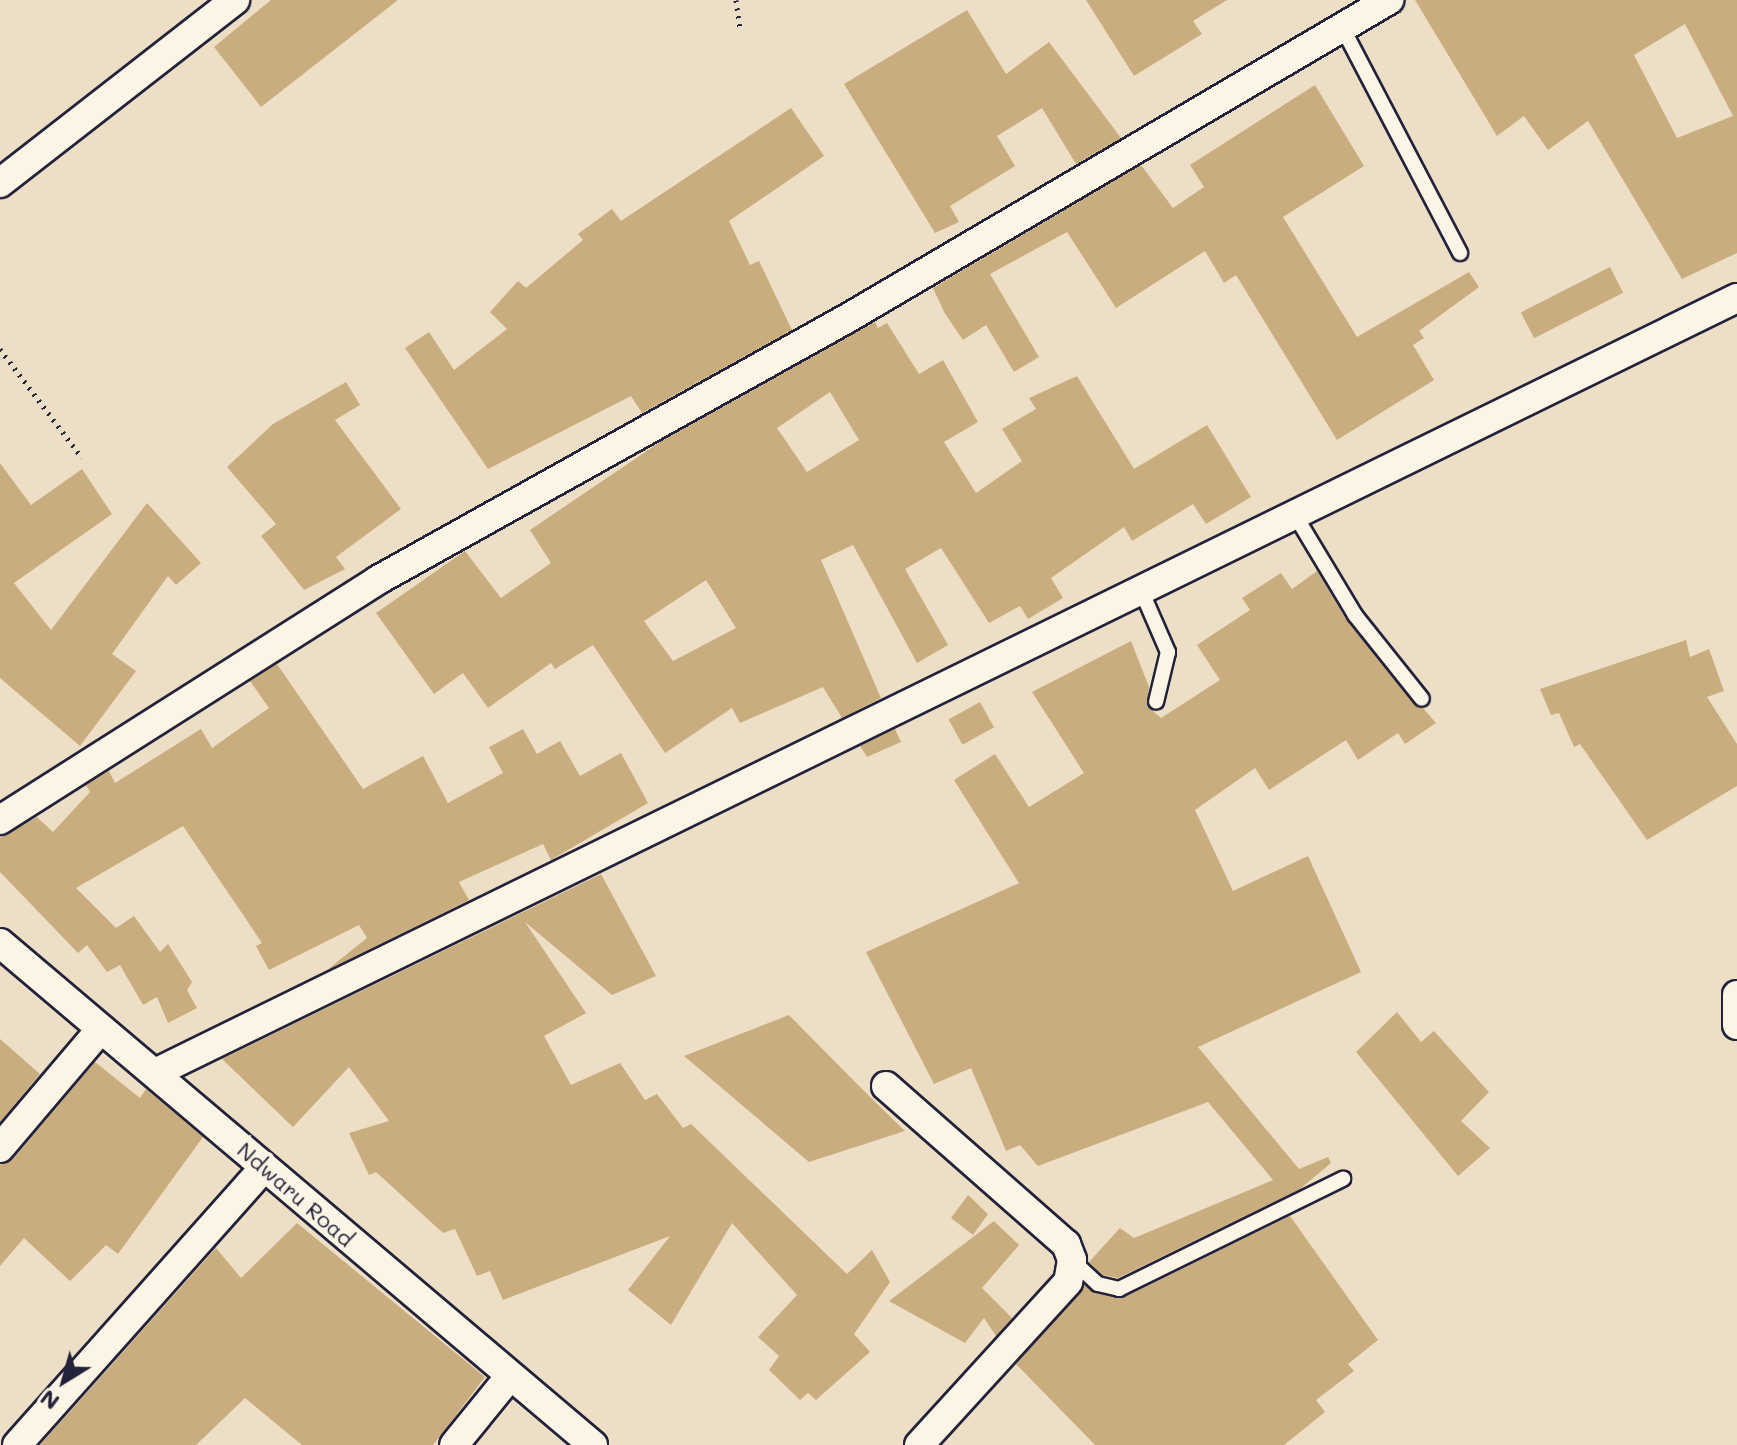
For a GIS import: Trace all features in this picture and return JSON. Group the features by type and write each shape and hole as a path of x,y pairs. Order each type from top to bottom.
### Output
{"street":[{"path":"0,183 235,0"},
{"path":"0,820 378,580 848,318 1389,0"},
{"path":"157,1072 1737,298"},
{"name":"Ndwaru Road","path":"0,943 157,1072 264,1168 593,1445"},
{"path":"1737,995 1737,1025"},
{"path":"0,1148 101,1029"},
{"path":"886,1086 1066,1244 1072,1260 1068,1282 919,1445"},
{"path":"17,1445 264,1168"},
{"path":"454,1445 510,1376"}],"lane":[{"path":"1342,27 1460,253"},
{"path":"1295,515 1355,615 1422,699"},
{"path":"1141,590 1168,652 1156,702"},
{"path":"1072,1260 1098,1284 1119,1289 1343,1179"}],"path":[{"path":"736,0 740,28"},
{"path":"0,349 82,458"}],"building":[{"path":"271,0 398,0 261,107 214,47"},
{"path":"1086,0 1227,0 1193,21 1202,34 1134,76"},
{"path":"1415,0 1737,0 1737,253 1682,279 1588,121 1548,150 1524,116 1497,136","holes":["1685,24 1733,116 1677,138 1634,55"]},
{"path":"967,10 1006,74 1049,42 1121,138 1076,164 1042,108 997,136 1015,166 950,206 959,222 935,233 844,84"},
{"path":"1315,85 1364,166 1283,217 1357,337 1469,272 1479,287 1419,331 1424,338 1413,345 1434,380 1337,440 1236,275 1224,283 1205,251 1116,308 1067,232 990,274 1039,357 1014,372 986,325 963,340 944,312 933,288 1141,165 1173,208 1204,187 1190,165"},
{"path":"791,108 824,156 729,221 750,265 759,261 792,330 642,413 631,396 488,469 405,348 429,332 454,370 507,329 490,312 518,281 526,288 583,240 578,234 612,209 621,221"},
{"path":"1610,267 1623,293 1534,338 1521,312"},
{"path":"875,322 878,328 887,323 919,374 943,360 978,422 944,442 976,493 1022,461 1002,429 1036,409 1029,398 1077,376 1134,469 1207,425 1251,497 1206,524 1193,504 1132,541 1124,527 1051,578 1063,598 1028,619 1020,606 989,623 941,548 905,569 948,645 917,663 853,545 821,560 881,698 842,718 823,687 740,723 732,708 665,753 593,645 555,669 551,663 488,708 463,673 434,694 376,613 465,551 501,598 551,563 530,530 660,442","holes":["830,392 859,440 807,472 777,428","706,580 736,628 673,661 644,621"]},
{"path":"346,382 360,405 335,420 401,509 336,557 345,569 304,590 261,536 276,524 227,467 273,424"},
{"path":"0,463 31,505 82,469 112,514 14,583 51,630 147,503 201,563 176,585 168,576 112,654 136,671 80,746 0,678"},
{"path":"1317,571 1347,621 1436,723 1405,744 1398,733 1358,760 1346,740 1269,790 1255,768 1195,810 1233,891 1308,856 1361,972 1198,1047 1299,1169 1328,1157 1331,1163 1300,1189 1118,1278 1103,1275 1089,1262 1120,1228 1134,1238 1273,1180 1208,1102 1038,1166 1020,1145 1006,1151 971,1068 934,1084 866,952 1019,883 954,780 995,754 1029,807 1084,773 1032,692 1131,641 1149,687 1147,706 1161,718 1220,680 1197,645 1250,610 1242,598 1281,573 1292,589"},
{"path":"1686,640 1690,657 1709,649 1724,691 1707,697 1737,744 1737,786 1647,840 1580,744 1574,747 1559,713 1551,715 1540,689"},
{"path":"277,664 363,789 423,756 448,803 503,773 489,747 523,729 537,754 560,741 580,776 621,753 648,803 551,860 543,844 459,882 469,900 327,970 367,938 359,925 269,970 256,946 262,943 183,826 76,888 116,928 134,916 160,952 168,944 192,982 187,990 197,1008 168,1023 157,997 143,1005 120,965 107,972 87,945 78,953 0,872 0,838 37,817 53,832 90,792 86,785 109,771 115,783 201,729 212,748 269,708 250,681"},
{"path":"980,702 994,727 963,745 949,719"},
{"path":"895,729 901,742 867,757 860,746"},
{"path":"601,874 656,976 612,995 525,922 586,1013 544,1036 571,1085 620,1063 645,1100 657,1094 683,1128 691,1124 847,1274 872,1250 890,1282 854,1334 870,1352 816,1400 808,1393 800,1400 769,1370 779,1356 758,1337 797,1295 732,1223 671,1325 628,1290 670,1236 503,1300 490,1271 477,1276 455,1229 443,1233 376,1172 369,1175 349,1133 389,1121 349,1067 293,1127 222,1059"},
{"path":"1397,1012 1421,1042 1434,1031 1489,1092 1461,1121 1490,1148 1458,1176 1356,1052"},
{"path":"789,1015 905,1131 809,1162 684,1056"},
{"path":"0,1039 40,1074 0,1122"},
{"path":"95,1062 140,1098 146,1089 203,1137 118,1254 106,1245 70,1281 24,1238 0,1266 0,1165 13,1159"},
{"path":"968,1195 988,1214 973,1235 951,1218"},
{"path":"1290,1216 1378,1340 1348,1364 1354,1371 1316,1400 1325,1412 1284,1445 1095,1445 1016,1364 1085,1285 1123,1298"},
{"path":"994,1221 1019,1245 982,1288 1012,1318 996,1336 984,1318 965,1343 889,1301"},
{"path":"297,1223 485,1377 433,1445 302,1445 245,1398 196,1445 40,1445 216,1248 241,1278"}]}
